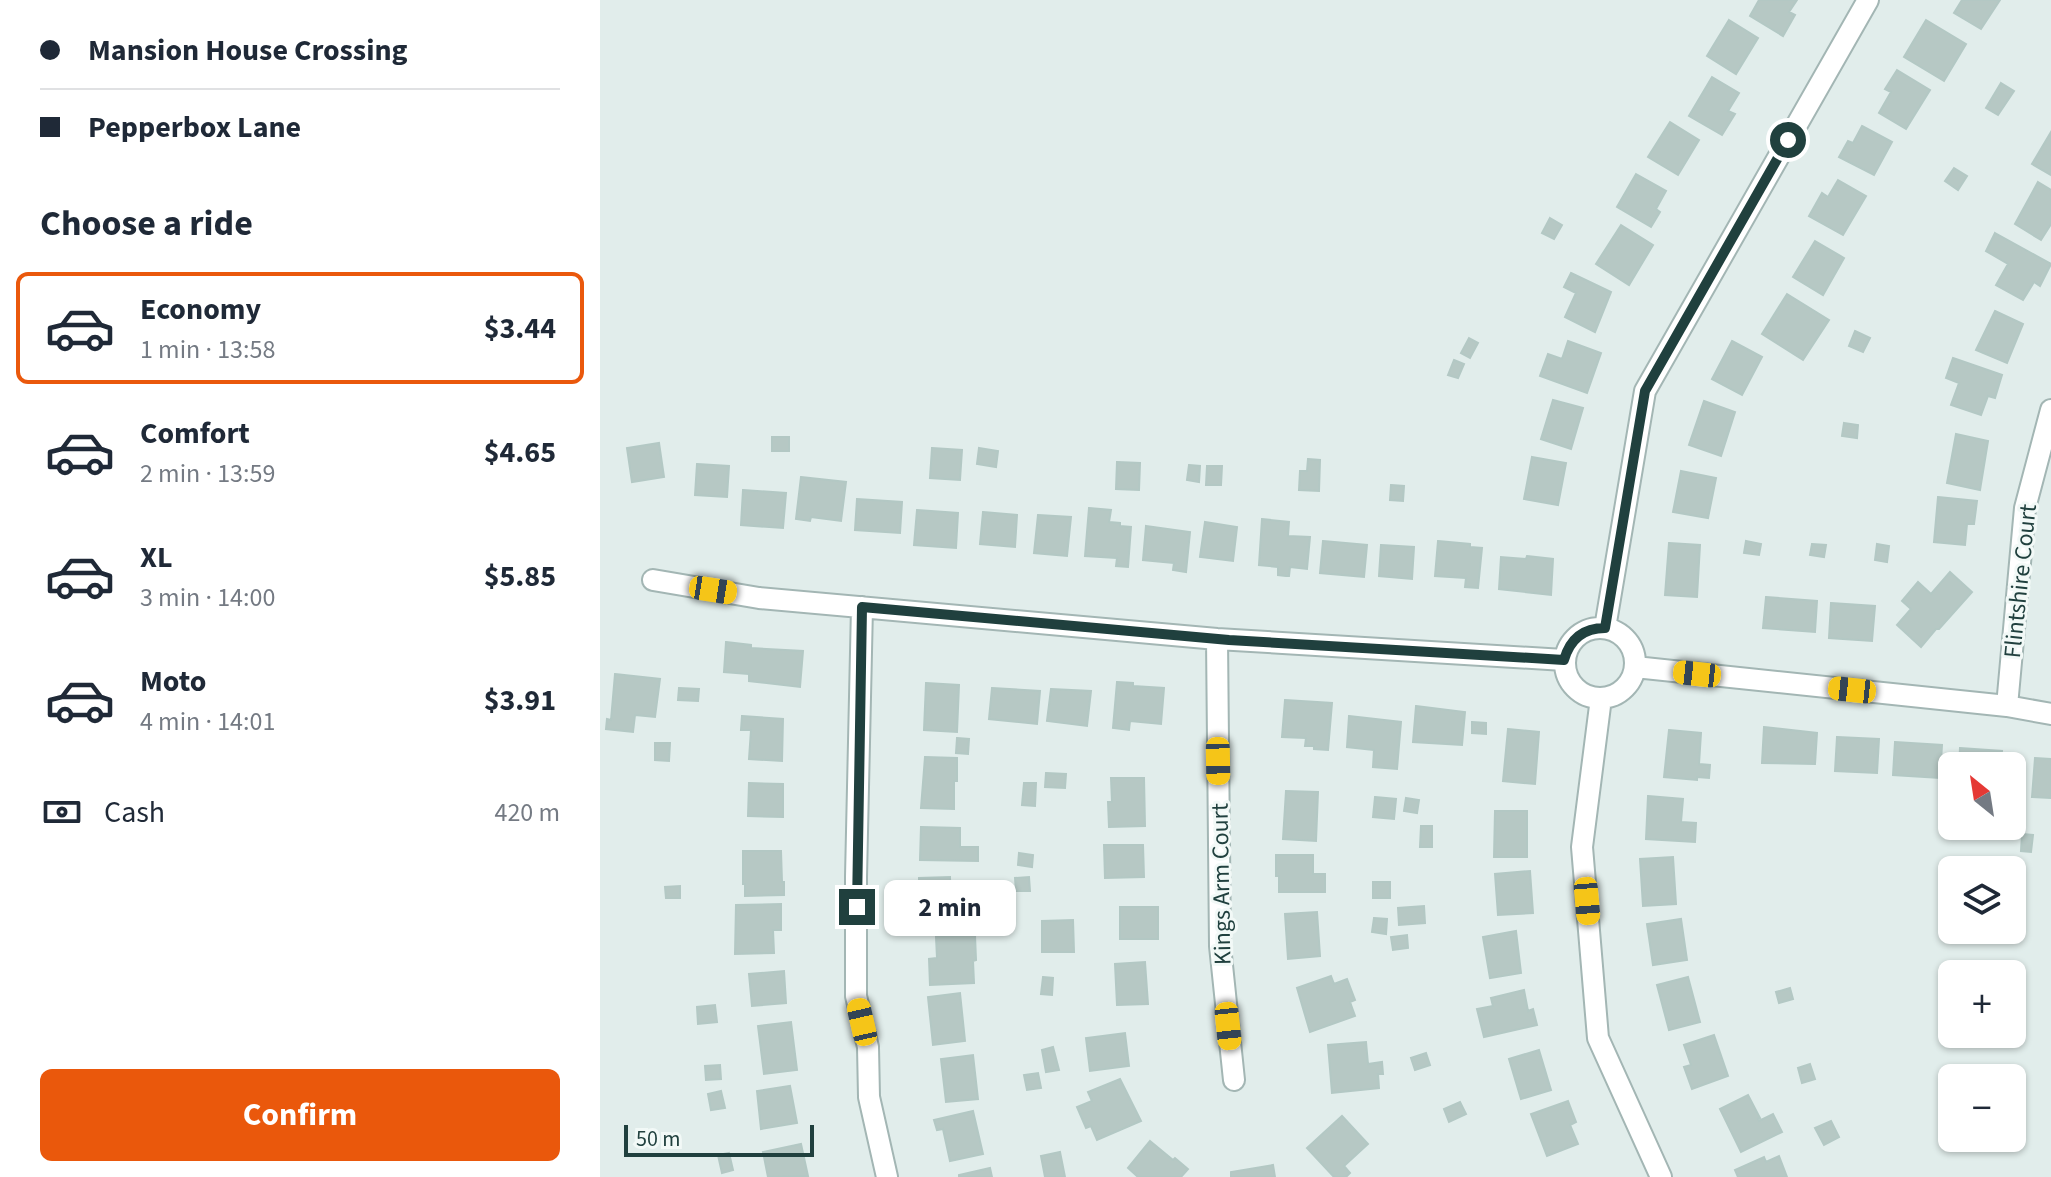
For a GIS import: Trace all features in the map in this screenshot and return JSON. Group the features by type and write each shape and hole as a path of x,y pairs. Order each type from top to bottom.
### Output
{"street":[{"path":"1605,628 1645,391 1868,0"},
{"name":"Flintshire Court","path":"2007,706 2025,508 2051,410"},
{"path":"653,580 759,598 1217,639 1564,660"},
{"path":"862,607 856,996 868,1047 869,1097 887,1177"},
{"path":"1594,628 1605,628 1616,631 1631,646 1635,667 1627,686 1620,692 1601,698 1589,697 1570,683 1564,660 1574,639 1594,628"},
{"name":"Kings Arm Court","path":"1217,639 1220,946 1234,1080"},
{"path":"1635,667 2007,706 2051,714"},
{"path":"1601,698 1582,847 1598,1038 1661,1177"}],"building":[{"path":"1759,0 1797,0 1789,12 1795,15 1783,36 1750,16"},
{"path":"1962,0 2000,0 1981,29 1954,13"},
{"path":"1729,20 1758,38 1736,74 1707,56"},
{"path":"1926,20 1966,44 1944,81 1904,57"},
{"path":"1897,70 1930,90 1906,129 1879,113 1891,92 1885,89"},
{"path":"1712,77 1739,93 1728,111 1735,114 1722,135 1689,116"},
{"path":"2001,83 2014,91 1998,115 1986,108"},
{"path":"1670,122 1699,140 1678,175 1648,157"},
{"path":"1862,126 1892,142 1874,175 1839,157 1848,141 1853,143"},
{"path":"2051,132 2051,175 2032,164"},
{"path":"1954,168 1967,176 1958,190 1945,181"},
{"path":"1636,174 1666,191 1656,209 1660,212 1651,227 1617,207"},
{"path":"1838,180 1866,196 1843,235 1809,216 1822,193 1828,197"},
{"path":"2038,182 2051,190 2051,224 2041,240 2015,224"},
{"path":"1550,218 1562,225 1554,239 1542,233"},
{"path":"1621,225 1653,245 1629,285 1596,264"},
{"path":"1995,233 2051,264 2040,286 2034,282 2023,300 1996,285 2008,264 1986,251"},
{"path":"1815,241 1844,258 1823,295 1793,277"},
{"path":"1571,273 1611,292 1595,332 1565,317 1576,293 1564,287"},
{"path":"1787,294 1829,320 1803,360 1762,334"},
{"path":"1995,311 2023,324 2007,363 1976,350"},
{"path":"1855,331 1870,338 1863,352 1849,346"},
{"path":"1469,338 1478,343 1470,358 1461,353"},
{"path":"1568,341 1601,353 1587,393 1540,376 1548,354 1562,359"},
{"path":"1732,341 1762,357 1742,395 1712,379"},
{"path":"1953,358 2002,375 1995,398 1988,396 1981,415 1951,405 1959,383 1946,378"},
{"path":"1454,360 1464,364 1458,378 1448,375"},
{"path":"1553,400 1583,408 1571,449 1541,439"},
{"path":"1704,401 1735,412 1721,456 1689,445"},
{"path":"1844,423 1858,425 1857,438 1842,436"},
{"path":"1956,434 1988,441 1980,490 1947,483"},
{"path":"772,437 789,437 789,451 772,451"},
{"path":"659,443 664,477 632,482 627,448"},
{"path":"932,448 962,450 960,480 930,478"},
{"path":"979,448 998,451 996,467 977,464"},
{"path":"1532,457 1566,463 1558,505 1524,499"},
{"path":"1308,459 1320,460 1319,491 1299,490 1300,471 1307,471"},
{"path":"1117,462 1140,463 1139,490 1116,489"},
{"path":"697,464 729,466 727,497 695,495"},
{"path":"1189,465 1200,466 1199,482 1187,480"},
{"path":"1207,466 1222,466 1221,485 1206,485"},
{"path":"1681,471 1716,478 1708,518 1673,512"},
{"path":"801,477 846,482 841,521 811,517 810,521 796,519"},
{"path":"1391,485 1404,486 1403,501 1390,500"},
{"path":"743,490 786,493 783,528 741,525"},
{"path":"1938,497 1977,501 1974,524 1967,524 1965,545 1934,542"},
{"path":"857,499 902,502 900,533 855,530"},
{"path":"1089,508 1111,510 1109,522 1131,527 1128,567 1116,566 1117,558 1085,556"},
{"path":"917,510 958,513 956,548 914,545"},
{"path":"983,512 1017,515 1015,547 980,544"},
{"path":"1038,515 1071,517 1067,556 1034,553"},
{"path":"1262,519 1289,522 1288,536 1310,537 1307,569 1290,567 1289,576 1286,576 1278,575 1278,567 1259,565"},
{"path":"1205,522 1237,527 1233,561 1200,557"},
{"path":"1146,526 1190,532 1186,572 1173,570 1174,563 1143,560"},
{"path":"1323,541 1367,545 1364,577 1320,573"},
{"path":"1438,541 1482,548 1478,588 1465,587 1466,578 1435,576"},
{"path":"1746,541 1761,544 1759,555 1744,553"},
{"path":"1669,543 1700,545 1697,597 1665,595"},
{"path":"1812,544 1826,545 1824,557 1810,555"},
{"path":"1877,544 1889,546 1887,562 1875,560"},
{"path":"1381,545 1414,547 1412,579 1379,576"},
{"path":"1527,556 1553,559 1551,595 1499,589 1501,557 1526,559"},
{"path":"1950,572 1972,592 1921,647 1897,625 1911,609 1902,601 1918,582 1931,594"},
{"path":"1766,597 1817,601 1815,632 1763,628"},
{"path":"1831,603 1875,606 1872,641 1829,638"},
{"path":"726,642 751,645 751,648 803,651 800,687 749,681 749,674 724,672"},
{"path":"615,674 660,679 655,717 635,715 633,732 606,729 607,719 611,720"},
{"path":"1117,682 1164,688 1161,724 1130,721 1129,730 1113,728"},
{"path":"926,683 959,685 957,732 924,730"},
{"path":"679,688 699,689 698,701 678,700"},
{"path":"992,688 1040,691 1037,724 989,719"},
{"path":"1051,689 1091,691 1087,726 1047,721"},
{"path":"1285,700 1332,703 1328,750 1305,746 1306,738 1282,737"},
{"path":"1416,706 1465,712 1462,745 1413,742"},
{"path":"742,716 783,719 782,761 749,759 751,730 741,730"},
{"path":"1349,716 1401,722 1397,769 1373,767 1374,750 1347,747"},
{"path":"1472,722 1486,723 1486,734 1472,733"},
{"path":"1764,727 1817,733 1815,764 1762,763"},
{"path":"1508,729 1539,732 1535,784 1503,781"},
{"path":"1669,730 1701,733 1699,764 1710,765 1709,778 1664,777"},
{"path":"1837,737 1879,739 1877,773 1835,771"},
{"path":"957,738 969,739 968,754 956,753"},
{"path":"1895,742 1942,745 1942,752 1938,752 1938,778 1893,775"},
{"path":"655,743 670,743 669,761 655,760"},
{"path":"1960,748 2002,751 2002,752 1960,752"},
{"path":"925,757 957,758 954,809 921,808"},
{"path":"2035,758 2051,759 2051,798 2032,797"},
{"path":"1046,773 1066,774 1065,788 1045,787"},
{"path":"1111,778 1144,778 1145,826 1109,827"},
{"path":"749,783 783,784 783,817 748,816"},
{"path":"1024,783 1036,783 1035,806 1022,805"},
{"path":"1286,791 1318,792 1316,841 1283,839"},
{"path":"1648,796 1683,799 1681,822 1696,823 1695,842 1646,839"},
{"path":"1375,797 1396,799 1394,819 1373,817"},
{"path":"1406,798 1419,800 1417,813 1404,811"},
{"path":"1495,811 1527,811 1527,857 1494,857"},
{"path":"1421,826 1432,826 1432,847 1420,847"},
{"path":"921,827 960,828 960,847 978,847 978,861 920,860"},
{"path":"2026,834 2033,835 2031,852 2021,851 2022,840 2026,840"},
{"path":"1104,845 1143,845 1144,877 1105,878"},
{"path":"743,851 781,851 784,895 745,896"},
{"path":"1019,853 1033,855 1032,867 1018,865"},
{"path":"1276,855 1313,855 1313,874 1325,874 1325,892 1279,892"},
{"path":"1673,857 1676,904 1643,906 1640,859"},
{"path":"1530,871 1533,913 1498,915 1495,874"},
{"path":"950,877 951,922 919,923 919,878"},
{"path":"1029,877 1030,891 1016,891 1015,878"},
{"path":"1373,882 1390,882 1390,898 1373,898"},
{"path":"680,886 680,898 666,898 665,887"},
{"path":"781,904 781,930 773,930 774,953 735,954 736,905"},
{"path":"1424,906 1425,923 1399,925 1398,908"},
{"path":"1120,907 1158,907 1158,939 1120,939"},
{"path":"1317,912 1320,956 1288,959 1285,914"},
{"path":"1374,918 1387,919 1386,934 1372,932"},
{"path":"1681,919 1687,960 1653,965 1647,924"},
{"path":"1073,920 1074,952 1042,952 1042,921"},
{"path":"1516,931 1521,973 1490,978 1483,937"},
{"path":"975,935 974,983 930,985 929,959 937,958 936,937"},
{"path":"1407,935 1408,948 1393,950 1391,937"},
{"path":"1145,962 1148,1004 1117,1005 1115,964"},
{"path":"784,971 786,1003 752,1006 749,974"},
{"path":"1331,976 1334,984 1347,979 1355,1000 1350,1002 1355,1016 1310,1032 1297,988"},
{"path":"1043,977 1053,978 1052,995 1041,994"},
{"path":"1688,977 1700,1022 1669,1030 1657,985"},
{"path":"1790,988 1793,999 1779,1003 1776,992"},
{"path":"1524,990 1528,1011 1533,1009 1537,1025 1484,1037 1477,1009 1493,1006 1491,998"},
{"path":"960,993 965,1041 933,1045 928,997"},
{"path":"715,1005 717,1022 698,1024 697,1007"},
{"path":"791,1022 797,1070 764,1074 758,1026"},
{"path":"1125,1033 1129,1066 1090,1071 1086,1038"},
{"path":"1714,1035 1728,1076 1692,1089 1684,1067 1691,1065 1684,1045"},
{"path":"1366,1042 1368,1064 1382,1062 1383,1074 1378,1074 1379,1088 1332,1093 1328,1045"},
{"path":"1053,1047 1059,1070 1046,1072 1042,1050"},
{"path":"1539,1050 1551,1090 1521,1099 1509,1059"},
{"path":"1426,1053 1430,1065 1415,1070 1411,1058"},
{"path":"973,1055 978,1099 946,1102 941,1059"},
{"path":"1810,1064 1815,1079 1802,1083 1798,1068"},
{"path":"720,1065 721,1079 706,1080 705,1066"},
{"path":"1038,1073 1041,1088 1027,1090 1024,1075"},
{"path":"1120,1079 1141,1121 1097,1140 1091,1126 1086,1128 1077,1107 1092,1101 1088,1092"},
{"path":"790,1086 797,1123 761,1129 757,1091"},
{"path":"721,1091 725,1108 711,1110 708,1094"},
{"path":"1748,1095 1759,1121 1773,1114 1782,1132 1741,1152 1720,1109"},
{"path":"1568,1101 1576,1122 1570,1125 1578,1144 1547,1156 1531,1114"},
{"path":"1460,1102 1466,1114 1449,1122 1444,1109"},
{"path":"973,1111 983,1154 950,1161 943,1129 937,1130 934,1120"},
{"path":"1342,1116 1368,1144 1344,1166 1350,1173 1346,1177 1334,1177 1307,1148"},
{"path":"1831,1121 1839,1137 1824,1145 1815,1128"},
{"path":"1150,1141 1188,1169 1181,1177 1138,1177 1128,1168"},
{"path":"801,1144 808,1176 768,1177 763,1152"},
{"path":"1060,1152 1065,1177 1045,1177 1041,1156"},
{"path":"729,1153 733,1170 722,1173 718,1155"},
{"path":"1779,1156 1787,1177 1738,1177 1735,1170 1764,1157 1766,1162"},
{"path":"1273,1165 1275,1177 1231,1177 1231,1172"},
{"path":"990,1168 992,1177 959,1177 959,1175"}],"route":[{"path":"857,907 862,607 1229,640 1564,660 1574,639 1594,628 1605,628 1645,391 1788,140"}]}
